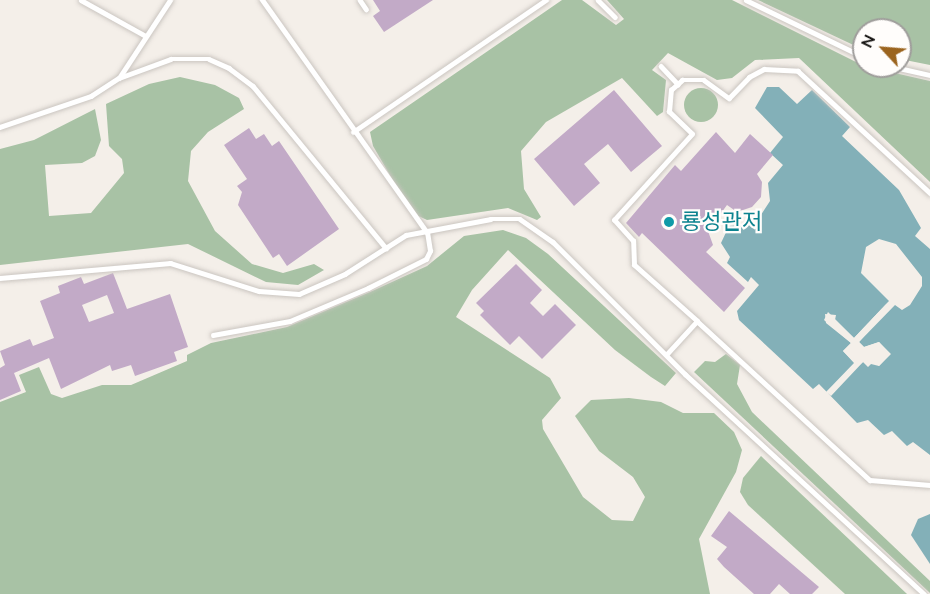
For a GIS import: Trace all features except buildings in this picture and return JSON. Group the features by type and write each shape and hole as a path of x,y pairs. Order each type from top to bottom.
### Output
{"lane":[{"path":"81,0 146,36"},
{"path":"119,78 170,0"},
{"path":"213,334 290,321 368,288 426,259 432,241 262,0"},
{"path":"360,0 366,9"},
{"path":"353,132 546,0"},
{"path":"598,0 615,17"},
{"path":"746,0 852,51"},
{"path":"0,127 91,96 119,78 171,59 209,59 229,69 253,86 386,248"},
{"path":"661,66 678,84"},
{"path":"930,193 798,71 764,69 749,77 729,98 704,80 678,84 671,90 669,112 692,134 614,220 633,241 634,265 870,480 930,485"},
{"path":"912,71 930,75"},
{"path":"0,278 170,262 260,291 299,294 345,274 406,235 508,217 532,225 666,355 924,594"},
{"path":"666,355 697,321"}],"green space":[{"path":"562,0 582,0 616,25 624,19 607,0 732,0 852,60 852,78 912,77 930,81 930,182 799,58 755,60 732,78 717,80 668,53 652,70 666,80 663,112 657,116 622,78 546,122 521,151 524,189 541,217 537,220 508,208 427,220 412,213 373,146 370,132"},
{"path":"758,0 930,0 930,65 912,61 912,18 852,18 852,44"},
{"path":"180,77 215,85 239,98 244,109 208,132 191,151 188,181 215,231 252,264 283,273 314,264 324,270 298,285 266,282 188,244 0,265 0,149 34,140 95,109 101,140 95,156 82,163 45,165 49,216 91,213 124,173 122,159 109,146 106,104 149,84"},
{"path":"701,88 713,93 718,105 713,117 701,122 689,117 684,105 689,93"},
{"path":"503,230 526,238 548,254 676,373 665,386 651,377 615,350 508,250 472,290 456,317 550,378 561,398 542,420 543,429 583,497 612,520 633,521 645,497 633,477 599,451 575,416 591,400 629,398 661,402 683,413 714,413 734,432 742,450 736,472 699,539 710,594 0,594 0,402 26,392 19,375 39,367 51,394 62,398 102,385 131,385 187,361 187,355 211,343 287,327 370,292 427,266 464,236"},
{"path":"726,354 740,365 737,384 752,412 930,581 930,593 694,372 705,361 715,362"},
{"path":"761,456 907,594 845,594 748,505 740,492 743,478"}],"water":[{"path":"767,87 779,87 797,104 812,90 850,127 842,136 899,190 921,228 915,236 930,249 930,455 913,442 907,446 892,431 884,435 868,420 857,423 819,384 813,389 739,320 737,311 759,285 751,277 748,282 727,263 730,257 721,243 729,226 755,224 770,201 768,183 783,165 770,153 783,137 755,108","holes":["879,239 896,244 922,277 922,286 910,305 902,310 895,305 859,342 864,347 879,342 890,354 879,366 863,362 827,392 855,363 843,351 851,343 824,320 828,312 854,338 889,301 861,273 866,247"]},
{"path":"930,514 930,564 911,535 918,519"}],"pier":[{"path":"889,301 847,351 857,364 873,358 879,362 886,354 879,346 863,350 856,342 892,304 859,342 864,347 879,342 891,354 879,366 874,361 868,367 863,362 831,396 826,392 854,363 843,351 851,343 826,323 825,314 836,315 835,320 854,338"}],"place":[{"name":"룡성관저","path":"669,222"}]}
